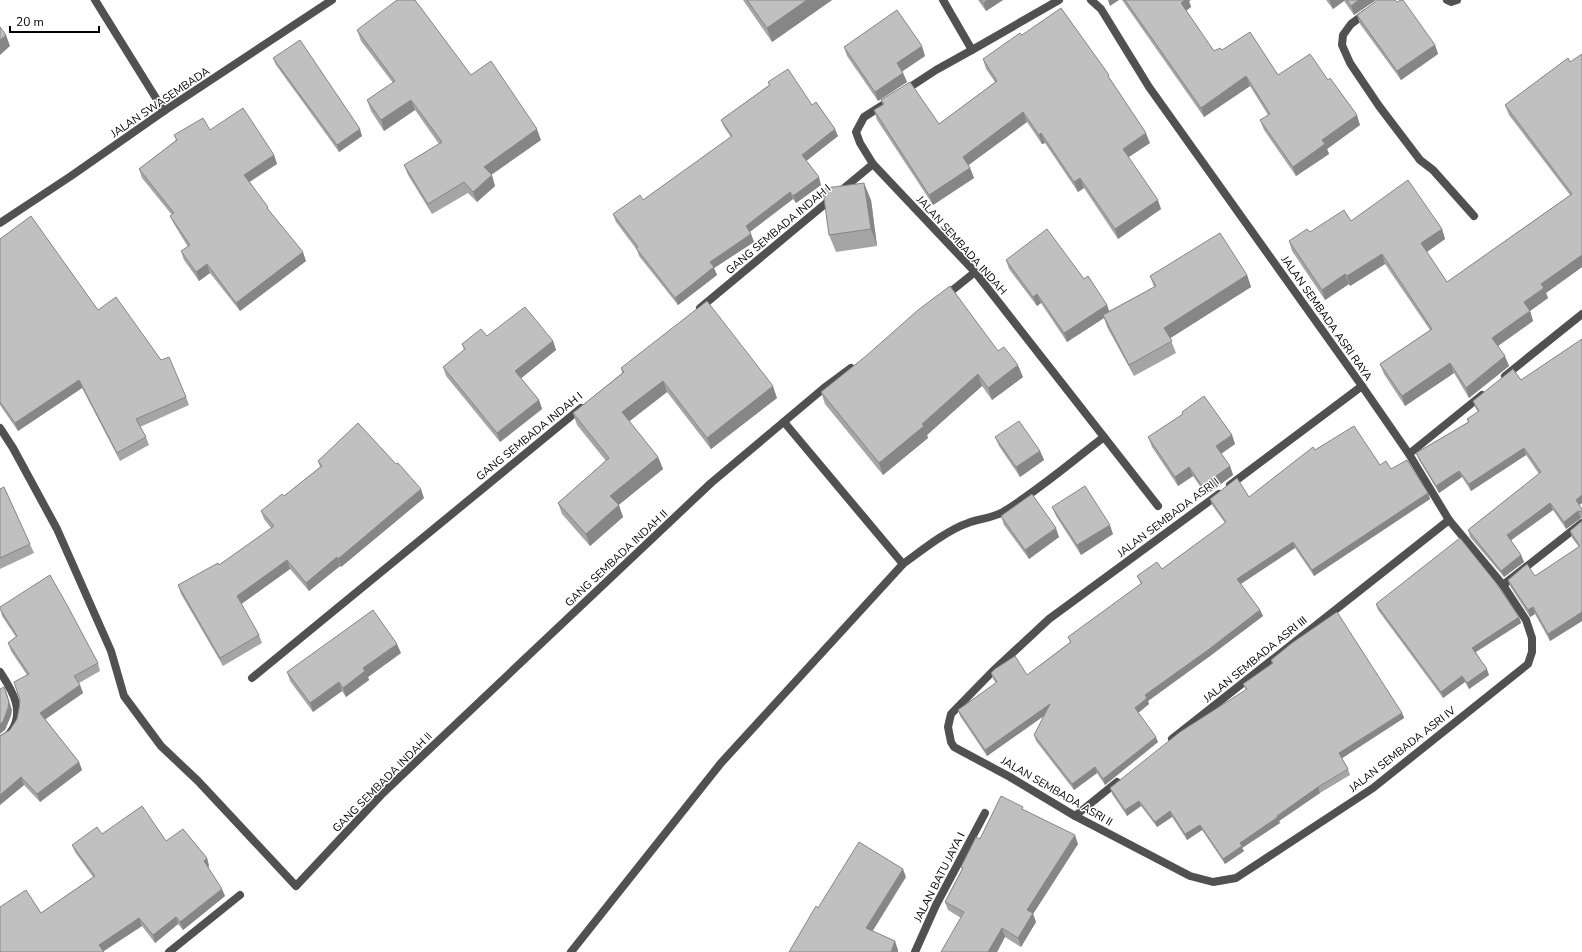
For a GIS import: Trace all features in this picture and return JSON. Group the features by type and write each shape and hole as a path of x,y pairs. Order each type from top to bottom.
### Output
{"street":[{"path":"95,0 164,111"},
{"name":"JALAN SWASEMBADA","path":"0,223 71,176 164,111 332,0"},
{"path":"943,0 972,50 1059,0"},
{"name":"JALAN SEMBADA ASRI RAYA","path":"1091,0 1101,8 1149,88 1362,386 1408,454 1449,520 1503,585 1526,620 1532,638 1532,652"},
{"path":"1447,0 1451,2 1457,0"},
{"path":"1375,7 1351,24 1343,35 1342,45 1350,63 1379,106 1420,160 1433,170 1474,216"},
{"name":"JALAN SEMBADA INDAH","path":"972,50 936,70 864,117 856,132 860,143 873,164 975,272 1158,506"},
{"name":"GANG SEMBADA INDAH I","path":"691,316 873,164"},
{"path":"938,302 975,272"},
{"path":"1502,379 1582,314"},
{"name":"GANG SEMBADA INDAH II","path":"0,428 13,448 56,528 111,651 124,696 161,746 198,781 296,886 383,793 711,483 824,388 860,362"},
{"name":"JALAN SEMBADA ASRI I","path":"992,672 1049,619 1362,386"},
{"path":"1408,454 1489,389"},
{"name":"GANG SEMBADA INDAH I","path":"252,678 587,404"},
{"path":"784,422 903,564"},
{"path":"571,952 721,763 903,564 920,551 954,530 968,523 1001,513 1023,499 1104,437"},
{"name":"JALAN SEMBADA ASRI III","path":"1168,742 1449,520"},
{"path":"1503,585 1582,523"},
{"name":"JALAN SEMBADA ASRI IV","path":"1236,878 1374,788 1528,664 1532,652"},
{"path":"0,672 10,687 16,703 18,716 10,733 0,740"},
{"name":"JALAN SEMBADA ASRI II","path":"992,672 951,714 948,727 951,742 954,747 1010,777 1075,816 1190,876 1213,882 1236,878"},
{"path":"1075,816 1124,777"},
{"name":"JALAN BATU JAYA I","path":"915,952 936,905 985,813"},
{"path":"169,952 240,895"}],"building":[{"path":"397,0 415,0 471,75 491,61 537,129 484,167 492,175 473,192 464,182 428,204 404,165 442,142 411,100 381,120 367,100 395,81 357,30"},
{"path":"747,0 807,0 767,28"},
{"path":"981,0 988,0 983,3"},
{"path":"1125,0 1185,0 1181,3 1214,51 1220,48 1222,50 1250,32 1278,75 1310,54 1328,80 1330,78 1357,115 1322,140 1325,144 1293,167 1260,120 1270,114 1246,76 1201,108"},
{"path":"1347,0 1359,0 1351,6"},
{"path":"1378,0 1395,0 1397,2 1403,0 1435,45 1397,71 1357,15"},
{"path":"1061,8 1109,75 1108,76 1146,133 1123,149 1158,200 1115,229 1080,178 1074,182 1041,133 1039,135 1023,112 963,157 970,168 929,195 874,110 884,104 881,100 910,82 939,124 997,81 983,59 1020,33 1022,35"},
{"path":"897,10 922,46 897,63 903,73 875,92 844,47"},
{"path":"0,27 6,35 0,40"},
{"path":"300,40 360,129 337,145 273,58"},
{"path":"1582,54 1582,255 1541,284 1544,288 1524,302 1530,311 1492,338 1505,356 1466,388 1450,363 1402,396 1380,364 1432,329 1382,254 1347,276 1345,274 1322,290 1289,241 1307,229 1310,232 1344,210 1351,221 1408,180 1442,229 1421,243 1447,282 1572,194 1505,105 1568,58 1570,62"},
{"path":"788,69 812,105 816,102 835,129 802,155 819,177 793,196 790,192 746,226 751,234 710,262 714,267 675,298 636,248 638,247 613,214 640,195 643,200 732,136 721,120 770,85 768,82"},
{"path":"243,108 274,155 244,175 268,207 267,208 303,252 236,303 207,264 196,272 181,251 190,245 170,216 174,213 139,169 177,140 174,135 203,118 210,130"},
{"path":"864,183 871,229 829,235 823,191 826,188"},
{"path":"31,216 98,310 116,297 161,360 169,357 186,397 136,419 146,437 117,453 79,380 15,423 0,402 0,239"},
{"path":"1047,229 1084,279 1088,276 1107,305 1064,333 1037,294 1033,297 1006,260"},
{"path":"1220,233 1247,275 1164,328 1172,341 1129,365 1103,315 1156,286 1150,276"},
{"path":"950,286 998,351 1004,347 1018,365 988,388 978,374 922,424 924,426 879,463 821,392 866,356 918,310"},
{"path":"707,301 773,386 707,438 663,381 622,412 658,457 610,496 619,505 586,534 558,503 609,458 573,413 624,372 621,368"},
{"path":"525,307 553,341 515,371 539,400 497,433 443,367 465,349 462,344 481,329 487,336"},
{"path":"1582,339 1582,495 1576,500 1582,509 1582,512 1578,511 1564,522 1550,503 1507,535 1521,555 1501,571 1468,530 1541,472 1524,448 1469,484 1459,471 1436,486 1416,453 1469,422 1467,419 1479,411 1473,401 1513,369 1521,380"},
{"path":"1204,396 1232,435 1216,446 1230,466 1202,486 1189,467 1175,477 1148,437 1183,414 1182,412"},
{"path":"1019,421 1040,451 1016,467 995,437"},
{"path":"358,423 396,464 398,463 421,489 338,559 337,557 306,583 287,560 237,596 259,635 220,658 178,585 218,563 219,565 274,526 261,511 282,494 284,496 322,466 318,461"},
{"path":"1354,426 1380,465 1386,461 1391,469 1407,460 1428,493 1312,570 1293,542 1237,579 1260,610 1208,650 1145,695 1147,698 1135,708 1156,737 1103,779 1095,767 1072,784 1034,735 1050,704 985,750 958,710 997,682 991,673 995,669 1015,656 1027,675 1071,642 1068,637 1142,583 1137,576 1157,562 1162,569 1226,522 1210,499 1237,478 1249,497 1313,447 1315,450"},
{"path":"1085,486 1110,525 1077,545 1052,507"},
{"path":"4,487 30,544 0,558 0,489"},
{"path":"1032,494 1056,528 1025,550 1001,516"},
{"path":"1582,521 1582,612 1548,634 1533,607 1528,610 1508,580 1527,564 1535,576 1580,546 1570,531"},
{"path":"1460,538 1496,583 1519,617 1472,648 1487,669 1467,683 1462,676 1441,692 1376,604"},
{"path":"50,575 98,663 74,676 80,685 40,713 79,762 37,794 21,777 0,795 0,736 10,730 17,719 20,700 14,682 29,674 8,643 17,636 0,607"},
{"path":"373,610 397,644 363,668 365,671 343,688 339,682 310,703 287,672"},
{"path":"1337,612 1402,713 1339,753 1348,769 1318,787 1277,816 1278,817 1240,843 1242,846 1223,859 1200,825 1185,834 1170,811 1155,822 1139,801 1125,810 1110,788 1180,732 1247,689 1243,684 1273,663 1271,660 1292,643"},
{"path":"4,687 9,702 3,722 0,724 0,689"},
{"path":"1001,796 1023,807 1022,809 1075,835 1027,910 1033,913 1018,938 1002,928 988,952 941,952 964,912 945,902 963,868 961,867 976,837 980,839"},
{"path":"142,806 166,841 183,829 207,858 204,861 222,889 180,922 176,917 153,935 139,918 99,945 104,952 0,952 0,907 26,890 41,913 95,876 72,845 97,827 102,834"},
{"path":"859,842 903,869 866,928 895,941 891,952 789,952 816,906 818,908"}]}
